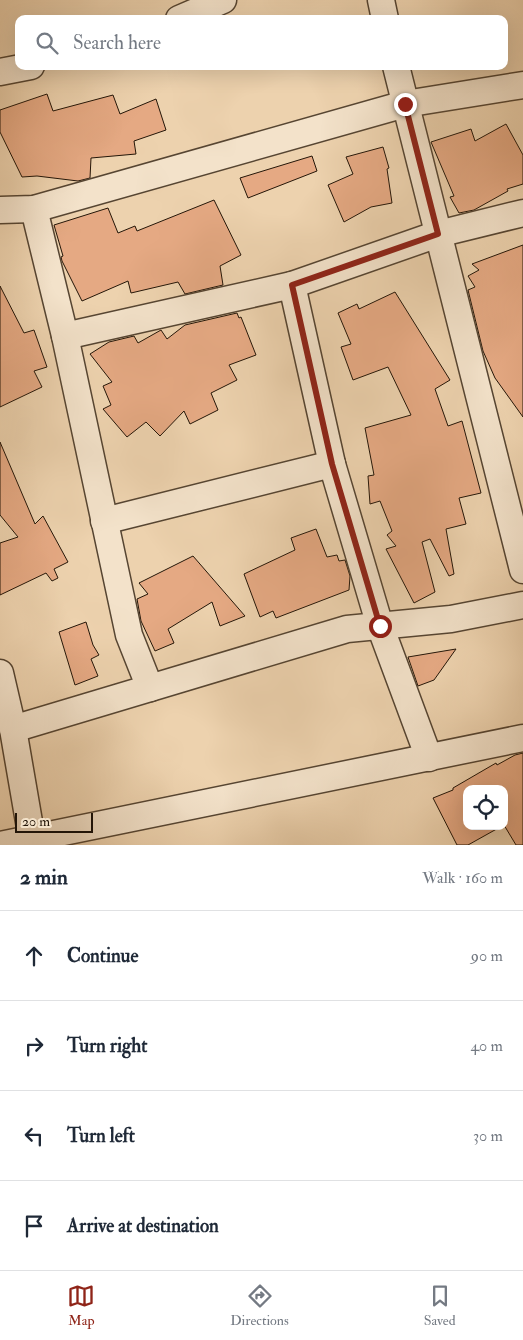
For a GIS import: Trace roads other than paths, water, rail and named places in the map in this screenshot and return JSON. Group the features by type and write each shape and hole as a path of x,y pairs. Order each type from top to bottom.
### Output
{"street":[{"path":"188,15 223,0"},
{"path":"381,0 384,15"},
{"path":"0,72 15,69"},
{"path":"397,70 523,570"},
{"path":"0,210 34,209 405,104 523,85"},
{"path":"34,209 65,336 129,635 150,688"},
{"path":"65,336 292,285 438,234 523,213"},
{"path":"292,285 332,464 380,626 429,758"},
{"path":"104,521 332,464"},
{"path":"13,730 347,629 451,619 523,605"},
{"path":"0,673 13,730 32,842"},
{"path":"0,845 32,842 523,738"}]}
